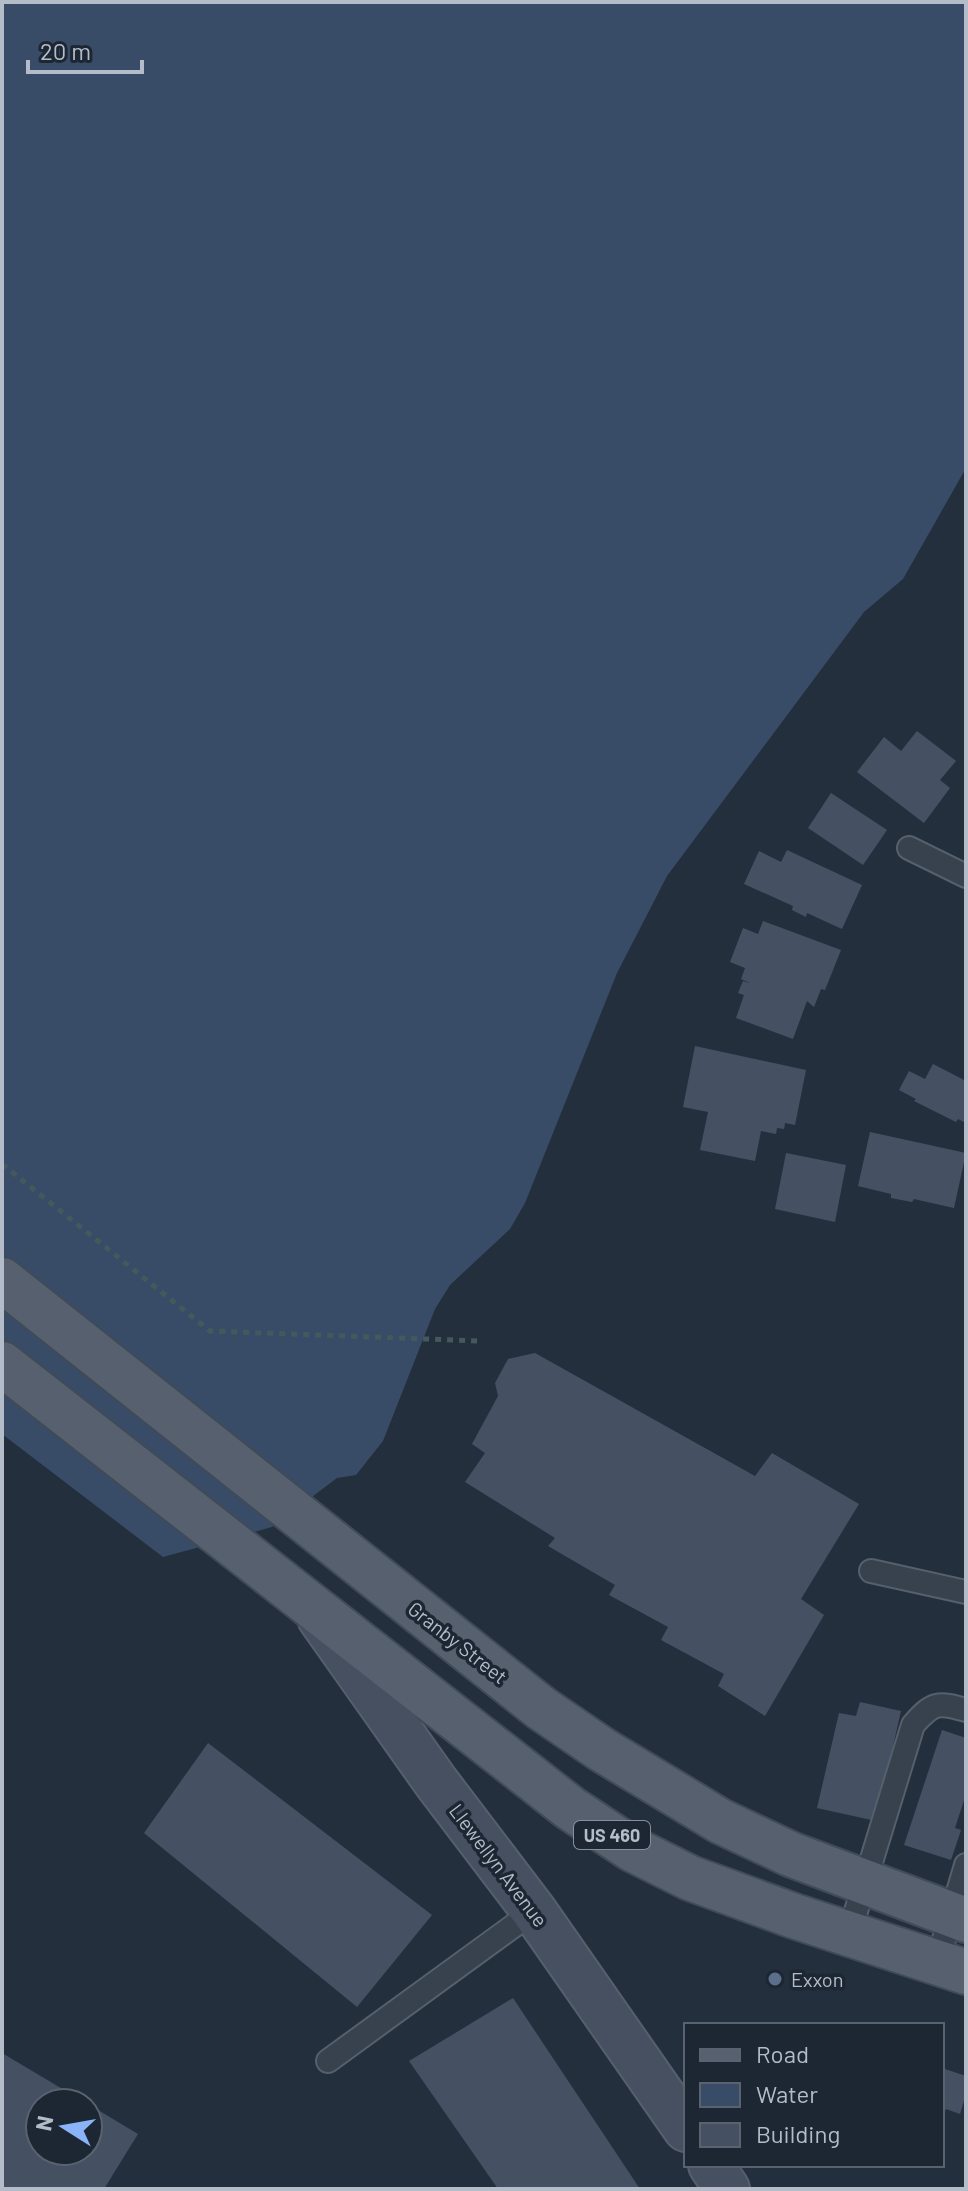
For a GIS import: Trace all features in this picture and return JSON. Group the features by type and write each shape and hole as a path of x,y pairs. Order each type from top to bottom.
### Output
{"main road":[{"name":"Granby Street","path":"2,1280 541,1708 601,1749 720,1821 790,1854 959,1918"},
{"name":"US 460","path":"2,1364 570,1808 632,1849 690,1878 952,1968"}],"street":[{"name":"Llewellyn Avenue","path":"309,1603 436,1782 534,1911 684,2126"},
{"path":"712,2167 727,2189"}],"lane":[{"path":"909,848 966,876"},
{"path":"871,1571 966,1592"},
{"path":"849,1934 913,1725 927,1709 946,1704 966,1710"},
{"path":"952,1968 966,1865"},
{"path":"328,2061 534,1911"}],"path":[{"path":"2,1164 210,1331 480,1341"}],"water":[{"path":"2,2 966,2 966,468 903,579 864,612 667,876 617,973 525,1203 510,1229 450,1285 435,1309 383,1441 356,1475 337,1478 272,1527 163,1557 2,1434"}],"building":[{"path":"917,731 956,761 940,780 950,788 924,823 857,772 884,737 901,751"},
{"path":"831,793 887,830 863,865 808,828"},
{"path":"787,850 862,885 842,929 807,913 806,917 792,910 793,906 744,884 759,851 781,862"},
{"path":"763,921 841,950 825,990 821,989 814,1007 807,1001 793,1039 736,1018 744,995 738,993 743,981 750,983 741,979 745,968 730,962 743,928 758,934"},
{"path":"695,1046 806,1070 795,1125 785,1123 784,1129 777,1128 776,1134 761,1131 755,1161 700,1150 708,1112 683,1107"},
{"path":"933,1064 966,1081 966,1123 958,1119 956,1122 899,1090 909,1071 925,1079"},
{"path":"870,1132 966,1153 954,1208 914,1199 912,1202 891,1198 891,1194 858,1186"},
{"path":"786,1153 846,1165 835,1222 775,1209"},
{"path":"535,1353 755,1476 772,1453 859,1504 801,1599 824,1615 765,1716 718,1686 724,1674 661,1640 668,1627 609,1595 615,1585 548,1546 555,1538 465,1482 485,1453 472,1444 498,1396 495,1383 508,1359"},
{"path":"860,1702 901,1711 876,1821 817,1808 839,1713 856,1716"},
{"path":"942,1730 966,1738 966,1794 955,1828 961,1830 951,1860 904,1845"},
{"path":"208,1743 432,1915 357,2007 144,1833"},
{"path":"513,1998 640,2189 498,2189 409,2061"},
{"path":"2,2053 59,2087 24,2087 24,2167 104,2167 104,2114 138,2134 104,2189 2,2189"},
{"path":"944,2069 966,2076 966,2094 960,2114 946,2109 944,2113"}],"place":[{"name":"Exxon","path":"775,1979"}]}
